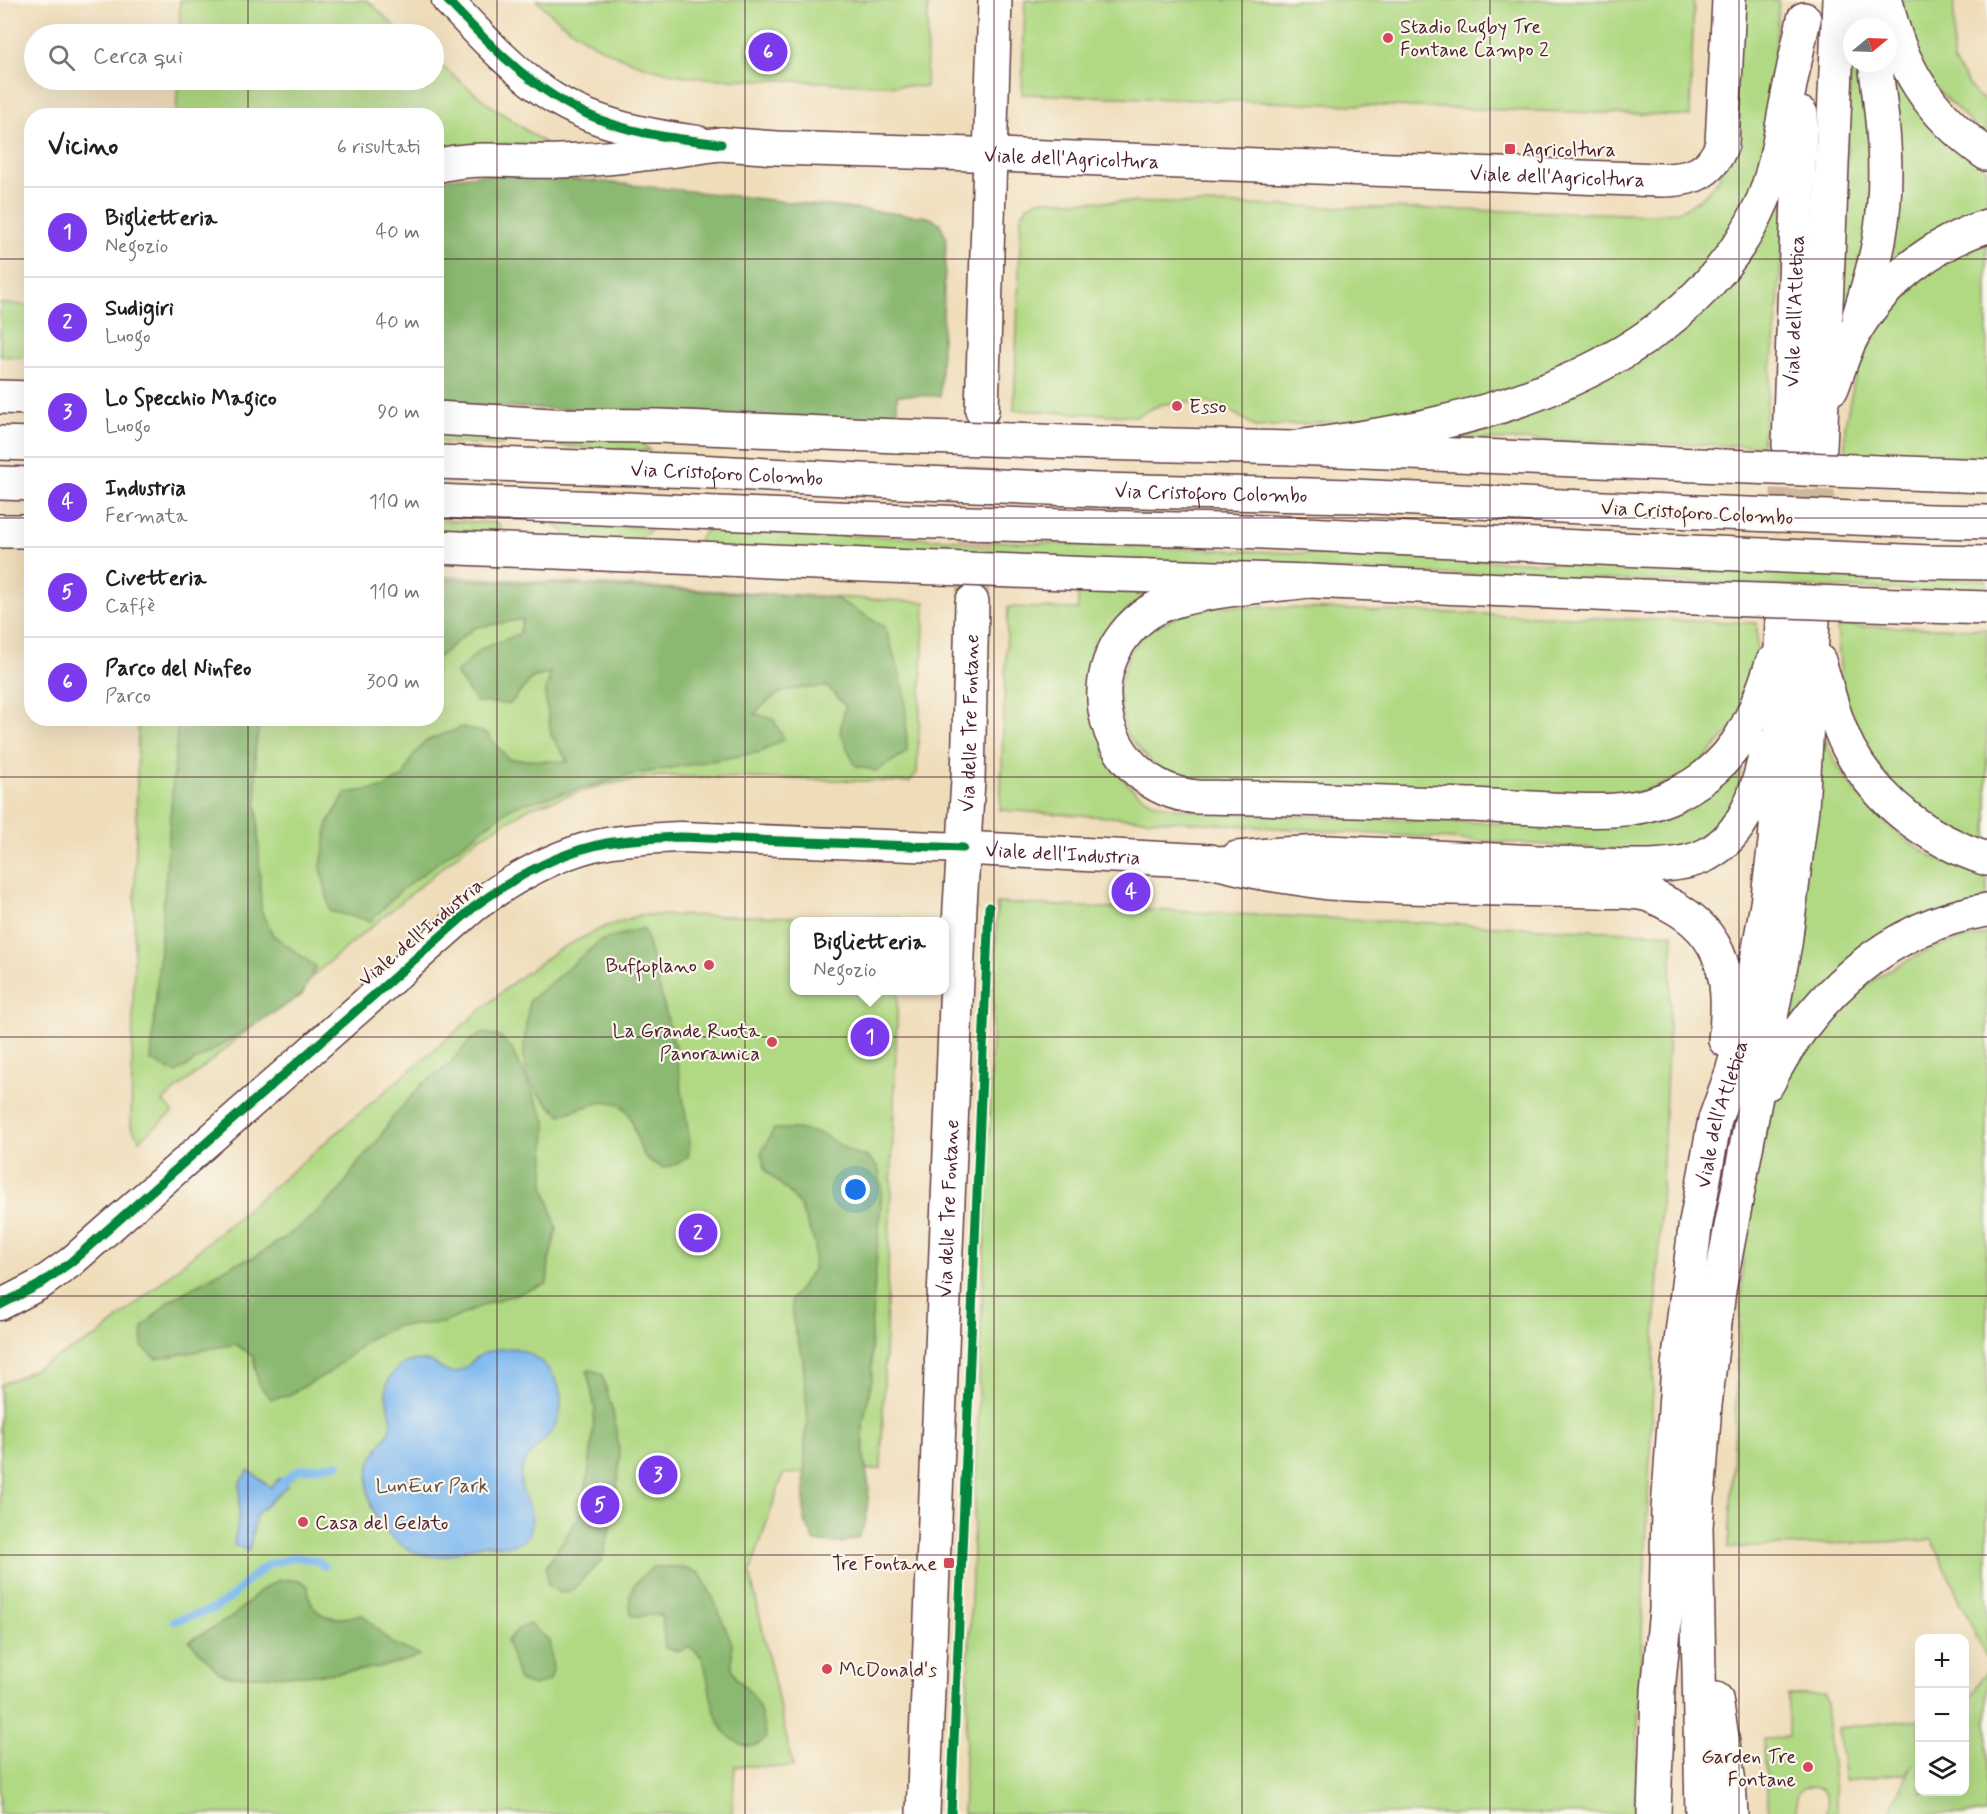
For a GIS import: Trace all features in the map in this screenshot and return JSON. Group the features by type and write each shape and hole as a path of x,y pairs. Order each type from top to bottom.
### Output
{"main road":[{"path":"982,410 995,0"},
{"name":"Viale dell'Agricoltura","path":"721,144 777,148 1677,180 1697,174 1708,167 1717,156 1723,139 1729,0"},
{"name":"Viale dell'Atletica","path":"1810,440 1832,184 1839,0"},
{"path":"1870,0 1870,18"},
{"path":"1886,0 1898,42 1923,93 1947,123 1987,154"},
{"path":"1292,448 1410,429 1472,415 1542,393 1623,352 1654,331 1712,278 1754,217 1766,190 1781,136 1804,9"},
{"name":"Viale dell'Atletica","path":"1804,9 1799,178 1810,440"},
{"path":"1810,440 1854,332 1877,251 1885,191 1884,140 1876,72"},
{"path":"444,165 485,160 559,161 637,155 721,144"},
{"path":"1854,332 1877,301 1906,271 1949,242 1987,226"},
{"path":"444,410 477,420"},
{"path":"444,418 552,425 660,426 1292,448 1987,476"},
{"path":"514,466 552,425"},
{"path":"660,426 695,471"},
{"path":"0,443 24,444"},
{"path":"1257,448 1353,496"},
{"name":"Via Cristoforo Colombo","path":"444,462 695,471 1099,490 1353,496 1931,522 1987,522"},
{"path":"0,483 24,484"},
{"name":"Via Cristoforo Colombo","path":"444,501 906,521 1232,531 1987,563"},
{"path":"513,505 554,552"},
{"path":"658,557 696,512"},
{"path":"0,531 24,531"},
{"path":"444,548 1987,608"},
{"path":"1309,581 1206,594 1179,600 1157,608 1135,624 1116,648 1106,674 1104,689 1107,722 1112,737 1134,769 1162,789 1182,796 1582,810 1641,807 1667,799 1692,786 1732,751 1743,735 1797,627"},
{"name":"Via delle Tre Fontane","path":"923,1814 959,915 968,781 972,602"},
{"path":"1797,627 1849,749 1872,784 1892,805 1928,834 1950,846 1987,859"},
{"name":"Viale dell'Atletica","path":"1666,1610 1668,1510 1678,1366 1695,1228 1715,1119 1732,1072 1746,1022 1767,904 1781,757 1780,678 1797,627"},
{"name":"Viale dell'Atletica","path":"1698,1573 1697,1492 1721,1280 1785,944 1802,808 1797,627"},
{"path":"1210,861 1329,852 1627,865 1678,863 1696,859 1721,845 1735,831 1746,814 1764,764 1780,678"},
{"name":"Viale dell'Industria","path":"963,848 1210,861"},
{"path":"1210,861 1261,873 1328,883 1630,893 1652,897 1681,910 1711,940 1719,954 1727,985 1727,1020 1715,1119"},
{"path":"1753,1111 1787,1049 1816,1011 1853,972 1884,949 1928,926 1987,910"},
{"path":"1698,1573 1698,1686 1702,1814"},
{"path":"1698,1573 1731,1814"},
{"path":"1654,1814 1658,1691 1666,1610"},
{"path":"1666,1610 1672,1664 1673,1814"}],"street":[{"name":"Viale dell'Agricoltura","path":"447,0 519,72 567,105 610,124 633,130 657,136 721,144"},
{"name":"Viale dell'Industria","path":"0,1305 39,1285 71,1262 474,907 510,882 536,869 585,849 640,838 681,837 963,848"}],"green space":[{"path":"180,0 367,0 392,24 179,24"},
{"path":"536,0 928,0 926,87 683,76 615,55 581,36"},
{"path":"1025,0 1694,0 1690,116 1022,94"},
{"path":"1741,0 1779,0 1769,133 1759,174 1736,228 1689,287 1599,352 1503,394 1380,419 1256,427 1224,407 1200,401 1162,404 1136,416 1014,410 1021,216 1027,206 1038,200 1632,214 1672,212 1691,205 1701,198 1720,177"},
{"path":"1900,0 1954,0 1953,61 1977,96 1987,101 1987,139 1925,77"},
{"path":"444,68 487,103 546,144 506,144 444,152 444,108 176,108 177,90 444,90"},
{"path":"1850,72 1867,72 1872,237 1839,336"},
{"path":"1884,72 1893,72 1987,169 1987,212 1889,268"},
{"path":"486,174 595,181 928,217 940,223 946,238 940,396 897,395 897,419 448,405 444,403 444,179"},
{"path":"1787,181 1777,317 1762,446 1434,438 1627,363"},
{"path":"1987,237 1987,459 1845,453 1845,424 1857,369 1877,325 1905,287"},
{"path":"0,303 24,305 24,358 0,356"},
{"path":"444,428 518,432 502,445 444,442"},
{"path":"575,434 635,436 650,451 558,446"},
{"path":"444,520 498,523 500,526 498,533 444,532"},
{"path":"554,523 653,528 635,544 574,541"},
{"path":"706,530 1987,580 1987,593 705,549 698,540"},
{"path":"444,576 925,602 917,773 909,782 660,776 603,785 531,807 474,841 163,1101 173,1112 140,1140 131,1127 138,726 444,726"},
{"path":"444,579 833,597 885,627 905,692 907,752 876,771 855,765 840,732 845,706 828,687 788,690 771,698 755,714 773,719 784,739 761,752 626,776 512,807 400,891 371,921 330,911 321,867 328,823 346,793 383,788 404,776 412,757 426,741 463,727 487,734 508,759 568,762 551,735 545,693 551,673 532,678 510,704 476,702 456,673 481,649 519,634 523,619 474,628 444,652"},
{"path":"1078,588 1153,589 1124,612 1108,630 1097,652 1105,756 1136,792 1150,801 1173,808 1249,814 1573,826 1743,752 1736,801 1718,825 1686,846 1640,851 1000,810 1008,607 1078,609"},
{"path":"1201,605 1757,623 1757,652 1752,690 1741,719 1690,774 1627,797 1198,786 1161,773 1126,734 1118,691 1130,651 1147,631"},
{"path":"1837,626 1987,629 1987,843 1946,828 1906,798 1870,756 1846,704 1841,678"},
{"path":"1821,725 1832,755 1862,799 1898,834 1919,848 1963,870 1987,877 1987,898 1782,1036"},
{"path":"177,726 259,726 255,750 261,910 273,935 316,967 302,995 176,1073 151,1061"},
{"path":"997,903 1673,934 1634,1814 963,1814"},
{"name":"LunEur Park","path":"640,915 814,917 790,917 790,995 898,995 881,1469 783,1474 750,1573 793,1767 735,1766 732,1814 0,1814 0,1385 98,1336 516,980 558,950 604,927"},
{"path":"644,928 675,1048 690,1142 688,1157 664,1168 648,1160 644,1155 629,1114 624,1108 617,1103 602,1102 561,1115 547,1103 529,1081 524,1058 529,1001 600,941"},
{"path":"1987,934 1987,1659 1932,1540 1729,1548 1744,1232 1769,1116 1798,1052 1857,990 1898,965 1940,945"},
{"path":"485,1033 501,1037 512,1050 546,1121 544,1184 557,1229 549,1261 547,1284 486,1304 444,1323 397,1326 370,1338 330,1372 287,1396 271,1399 259,1385 253,1356 235,1344 157,1359 142,1347 143,1327 169,1301 234,1264 255,1257 296,1230 339,1192 392,1118 423,1083 448,1066 470,1040"},
{"path":"774,1129 797,1129 822,1134 849,1151 867,1157 878,1167 882,1188 871,1330 872,1379 863,1423 864,1458 869,1487 866,1520 859,1537 842,1543 815,1542 804,1519 805,1434 808,1422 803,1359 793,1322 791,1300 813,1270 815,1244 800,1206 790,1193 766,1171 761,1153"},
{"path":"587,1371 602,1374 613,1412 620,1457 614,1515 602,1560 574,1588 559,1593 548,1585 546,1567 583,1510 595,1408"},
{"path":"653,1567 679,1567 700,1573 732,1644 732,1668 736,1678 753,1695 760,1710 766,1738 761,1743 755,1746 745,1745 726,1733 714,1709 702,1658 688,1647 680,1651 665,1648 662,1616 631,1615 630,1598 633,1587"},
{"path":"279,1580 299,1580 308,1586 313,1606 325,1616 342,1618 362,1614 390,1642 420,1656 373,1668 326,1674 229,1676 219,1672 189,1641 231,1618 261,1590"},
{"path":"529,1624 549,1640 553,1670 550,1680 534,1686 519,1681 507,1641 517,1630"},
{"path":"1987,1670 1987,1814 1889,1814 1913,1763 1906,1774 1845,1780 1838,1728 1915,1719 1915,1796 1969,1796 1969,1699"},
{"path":"1825,1694 1837,1814 1826,1814 1827,1799 1824,1793 1820,1788 1808,1786 1798,1794 1797,1814 1769,1814 1763,1738 1788,1737 1788,1695"}],"water":[{"path":"514,1348 541,1361 557,1383 561,1398 561,1406 554,1428 528,1457 521,1474 523,1491 531,1516 531,1531 526,1538 516,1544 483,1545 444,1556 431,1556 406,1548 386,1532 378,1521 368,1491 368,1472 391,1426 386,1395 390,1378 400,1366 416,1360 433,1363 453,1373 464,1369 487,1352"},
{"path":"249,1470 271,1488 279,1478 287,1486 256,1515 249,1551 234,1545 239,1514 240,1482"}],"waterway":[{"path":"283,1482 298,1470 339,1464"},
{"path":"174,1621 213,1609 229,1599 249,1579 269,1564 296,1557 317,1561 324,1566"}],"tunnel":[{"path":"972,597 982,412"},
{"path":"1782,620 1789,445"},
{"path":"1813,621 1820,447"}],"cycle path":[{"path":"447,0 520,72 562,101 609,123 636,131 721,144"},
{"path":"0,1305 39,1285 71,1262 474,907 537,867 571,853 607,843 681,837 963,848"},
{"path":"951,1814 989,907"}],"place":[{"name":"Stadio Rugby Tre Fontane Campo 2","path":"1388,38"},
{"name":"Parco del Ninfeo","path":"768,52"},
{"name":"Agricoltura","path":"1510,149"},
{"name":"Esso","path":"1177,406"},
{"name":"Industria","path":"1131,892"},
{"name":"Buffoplano","path":"709,965"},
{"name":"Biglietteria","path":"870,1037"},
{"name":"La Grande Ruota Panoramica","path":"772,1042"},
{"name":"Sudigiri","path":"698,1233"},
{"name":"Lo Specchio Magico","path":"658,1475"},
{"name":"Civetteria","path":"600,1505"},
{"name":"Casa del Gelato","path":"303,1522"},
{"name":"Tre Fontane","path":"949,1563"},
{"name":"McDonald's","path":"827,1669"},
{"name":"Garden Tre Fontane","path":"1808,1767"}]}
